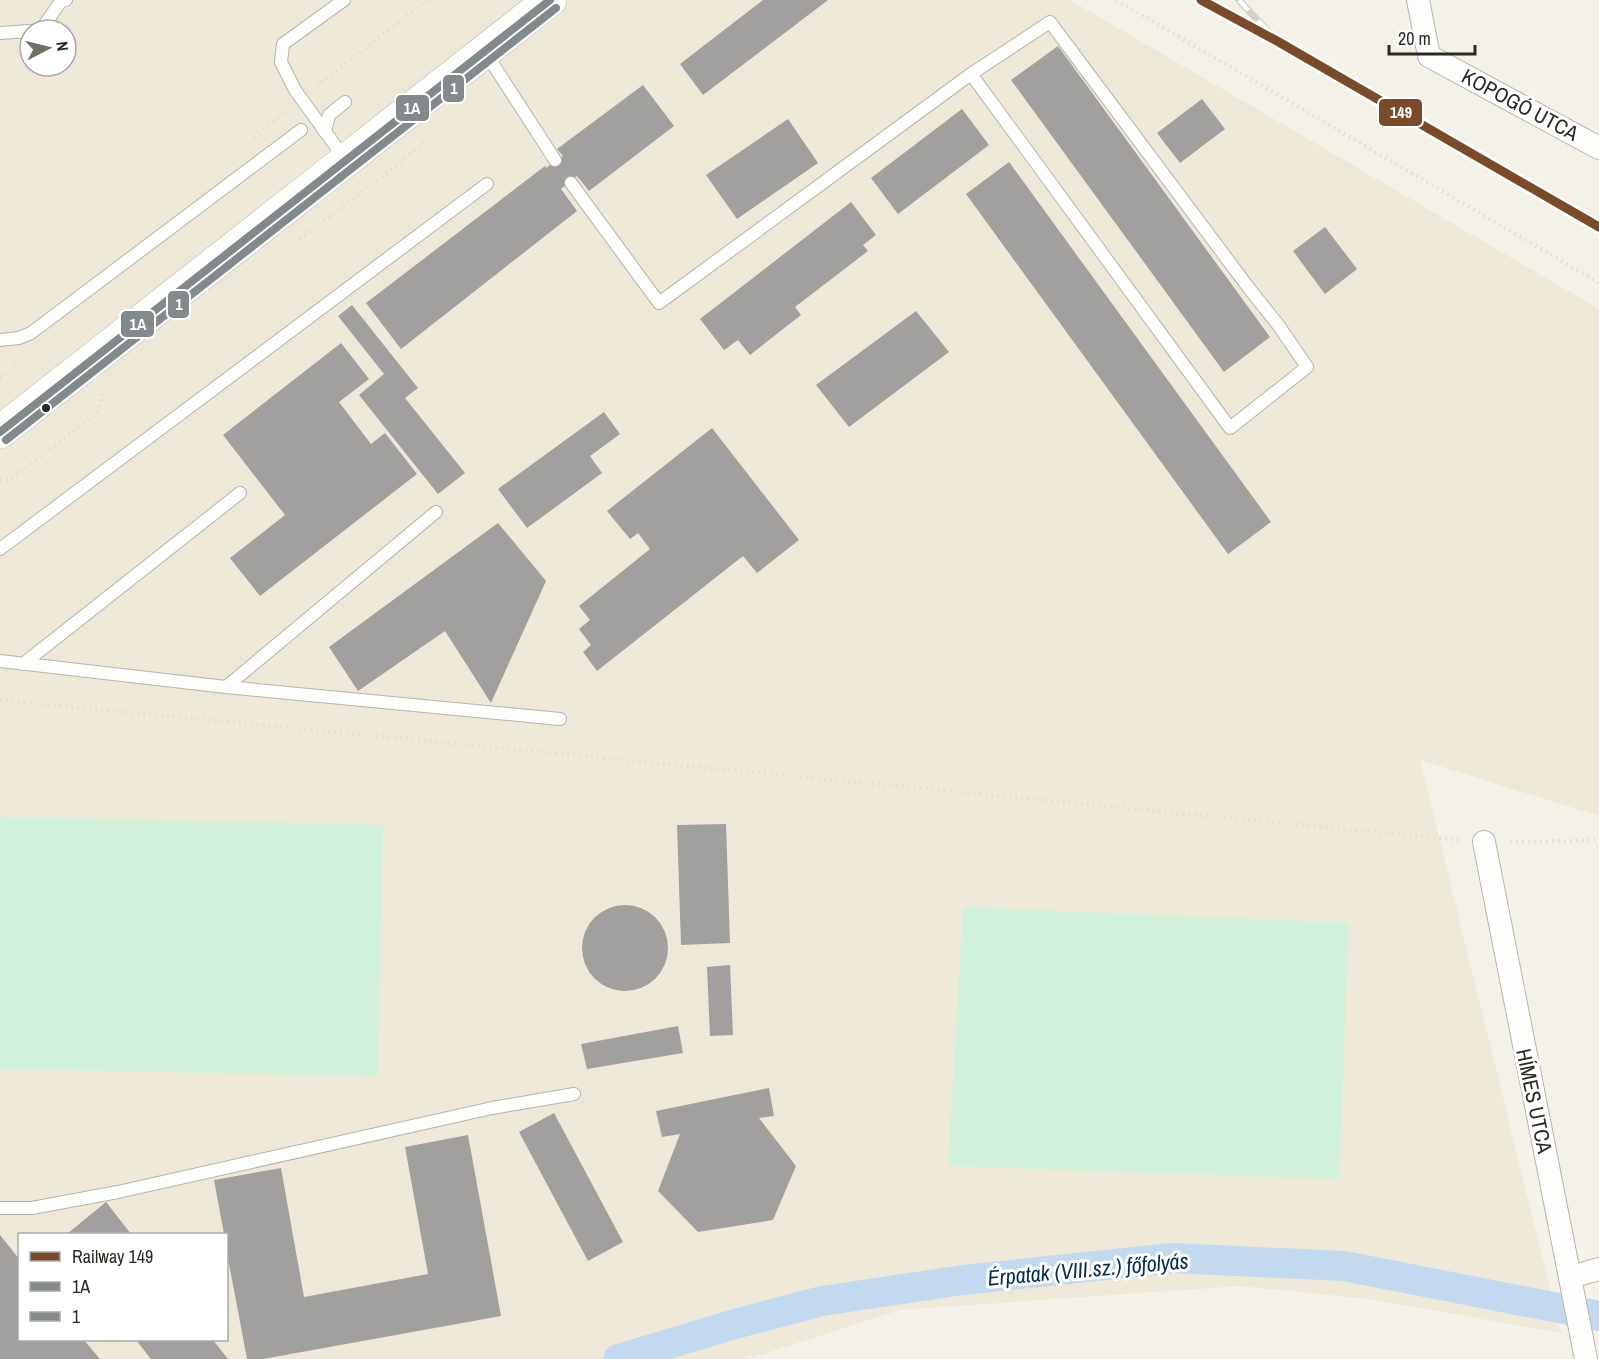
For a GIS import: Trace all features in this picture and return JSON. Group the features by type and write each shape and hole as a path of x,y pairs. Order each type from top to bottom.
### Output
{"main road":[{"path":"0,432 550,0"}],"street":[{"name":"KOPOGÓ UTCA","path":"1419,0 1429,56 1599,148"},
{"name":"HÍMES UTCA","path":"1484,842 1586,1359"},
{"path":"1572,1286 1599,1269"}],"lane":[{"path":"49,18 61,1 66,0"},
{"path":"344,0 284,44 281,62 295,90 345,160"},
{"path":"571,183 659,303 971,74 1050,22 1279,326 1307,367 1230,428 971,74"},
{"path":"0,33 18,32"},
{"path":"484,51 555,160"},
{"path":"325,132 329,115 345,102"},
{"path":"0,340 19,338 31,333 301,130"},
{"path":"0,549 487,184"},
{"path":"23,664 240,493"},
{"path":"226,687 436,512"},
{"path":"0,661 226,687 560,719"},
{"path":"0,1208 32,1208 118,1192 492,1108 574,1094"}],"path":[{"path":"1116,0 1599,284"},
{"path":"293,244 388,172 431,136"},
{"path":"0,480 10,480 97,413 103,389"},
{"path":"0,700 1484,842 1599,840"}],"shaded area":[{"path":"0,0 1070,0 1599,309 1599,816 1420,760 1561,1333 1369,1299 1240,1286 900,1310 748,1359 0,1359"}],"green space":[{"path":"0,817 383,825 378,1076 0,1069"},
{"path":"963,907 1349,923 1339,1179 948,1166"}],"building":[{"path":"763,0 828,0 703,95 680,64"},
{"path":"1058,46 1270,337 1224,372 1011,80"},
{"path":"643,85 674,126 589,191 577,176 561,189 577,211 401,349 366,303 545,166 546,168 563,156 557,149"},
{"path":"1202,99 1225,129 1180,163 1157,133"},
{"path":"962,109 989,145 898,214 871,178"},
{"path":"788,119 818,163 737,219 706,175"},
{"path":"1009,162 1271,522 1228,554 966,194"},
{"path":"851,202 876,235 863,245 868,251 795,307 801,315 750,355 738,340 724,350 700,319"},
{"path":"1325,227 1357,269 1325,294 1293,251"},
{"path":"352,305 418,388 405,398 465,473 438,494 359,395 384,374 338,316"},
{"path":"916,311 949,352 849,427 816,385"},
{"path":"341,343 369,379 339,402 371,444 385,433 417,474 260,596 230,558 285,515 223,435"},
{"path":"604,412 620,434 590,456 602,473 527,528 498,489"},
{"path":"712,428 799,540 757,573 743,556 597,671 583,652 591,645 579,629 590,620 579,606 650,549 638,533 630,539 607,511"},
{"path":"498,523 546,581 491,703 445,631 358,691 329,647"},
{"path":"726,824 730,943 681,945 677,825"},
{"path":"625,905 649,912 661,924 668,948 661,972 649,984 625,991 601,984 589,972 582,948 589,924 601,912"},
{"path":"730,965 733,1035 710,1036 707,967"},
{"path":"678,1026 683,1053 587,1069 581,1044"},
{"path":"769,1088 774,1116 759,1118 796,1166 773,1220 698,1232 658,1191 680,1134 662,1137 656,1111"},
{"path":"554,1113 623,1242 588,1261 519,1132"},
{"path":"468,1135 501,1316 263,1359 247,1359 228,1259 228,1233 224,1233 214,1180 281,1168 304,1297 428,1274 405,1147"},
{"path":"106,1202 130,1233 68,1233"},
{"path":"0,1235 18,1258 18,1341 85,1341 100,1359 0,1359"},
{"path":"137,1341 214,1341 228,1359 151,1359"}],"waterway":[{"name":"Érpatak (VIII.sz.) főfolyás","path":"618,1359 822,1301 963,1280 1172,1258 1344,1266 1599,1316"}],"railway":[{"path":"1239,0 1277,41"}],"rail line":[{"name":"149","path":"1201,0 1277,41 1599,227"}],"transit line":[{"name":"1A","path":"0,432 550,0"},
{"name":"1","path":"6,440 556,8"}]}
